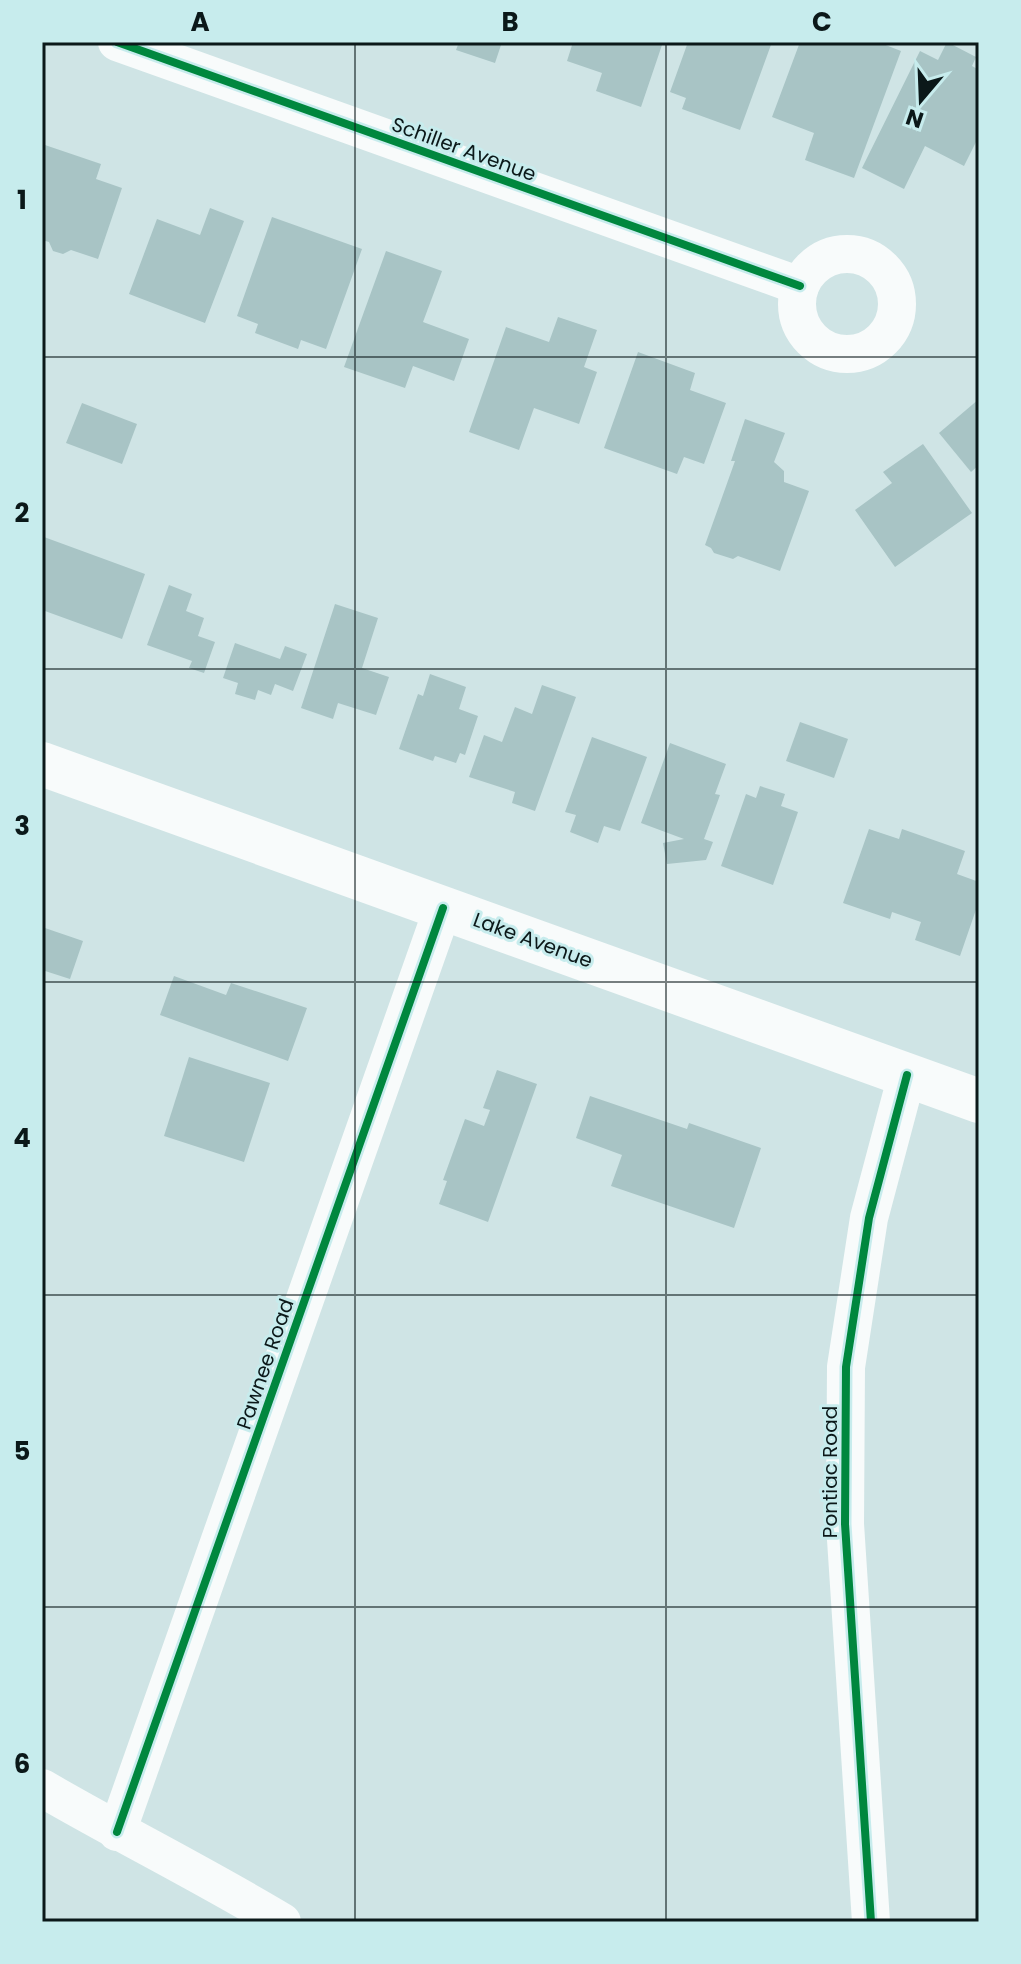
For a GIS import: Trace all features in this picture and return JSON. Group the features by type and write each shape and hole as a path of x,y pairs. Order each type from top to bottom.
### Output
{"main road":[{"name":"Lake Avenue","path":"42,764 979,1101"}],"street":[{"name":"Schiller Avenue","path":"117,42 800,286"},
{"name":"Pawnee Road","path":"117,1832 443,908"},
{"name":"Pontiac Road","path":"871,1922 845,1524 846,1367 869,1218 907,1075"},
{"path":"42,1788 282,1922"}],"building":[{"path":"459,42 502,42 495,63 456,50"},
{"path":"573,42 663,42 641,107 596,91 602,73 567,61"},
{"path":"688,42 772,42 740,130 682,109 686,98 670,92"},
{"path":"800,42 878,42 901,51 854,178 805,160 814,133 772,117"},
{"path":"947,42 976,57 972,66 979,70 979,136 964,166 925,146 904,189 862,168 920,51 938,60"},
{"path":"42,144 101,164 96,179 122,188 98,259 71,250 63,254 53,251 49,242 42,240"},
{"path":"210,208 244,221 205,323 129,294 157,219 200,235"},
{"path":"272,217 362,249 326,349 301,340 298,349 255,333 258,324 237,316"},
{"path":"386,251 442,271 423,322 469,339 454,381 413,366 405,388 344,367"},
{"path":"558,317 597,330 584,367 597,372 579,424 534,408 519,450 469,432 506,327 549,342"},
{"path":"638,352 695,373 690,390 726,403 704,464 684,457 677,474 604,448"},
{"path":"979,399 979,465 971,472 939,433"},
{"path":"82,403 137,424 122,464 66,443"},
{"path":"745,419 785,433 774,462 784,471 784,482 809,491 780,571 738,556 733,559 714,553 705,545 735,461 731,461"},
{"path":"923,444 972,513 895,567 855,510 892,483 883,472"},
{"path":"44,537 145,574 122,639 45,611 42,619"},
{"path":"169,585 192,594 186,611 204,618 198,636 215,642 204,673 189,668 192,661 147,645"},
{"path":"335,604 378,618 362,668 389,677 376,715 338,703 333,719 301,708"},
{"path":"235,643 280,659 285,646 307,654 293,691 275,684 271,695 258,690 255,700 235,694 238,683 223,678"},
{"path":"430,674 466,687 459,709 478,716 465,755 460,753 456,763 435,756 433,761 399,749 418,694 423,696"},
{"path":"542,685 576,697 535,811 512,803 515,792 469,777 484,735 502,742 515,707 532,714"},
{"path":"800,722 848,739 834,778 786,761"},
{"path":"592,737 647,757 620,831 604,826 598,843 570,832 576,815 565,812"},
{"path":"670,743 726,764 715,794 720,795 704,839 713,842 706,860 667,864 663,843 684,839 641,823"},
{"path":"760,786 785,794 781,806 798,812 773,885 721,866 746,794 756,798"},
{"path":"869,829 899,839 902,829 965,851 957,874 979,882 979,901 960,956 915,940 921,922 892,912 890,919 843,903"},
{"path":"42,927 83,941 70,979 42,970"},
{"path":"174,976 226,995 231,983 307,1008 288,1061 160,1015"},
{"path":"189,1057 270,1083 244,1162 164,1136"},
{"path":"497,1070 537,1084 488,1222 439,1204 447,1181 443,1180 465,1119 484,1126 490,1110 483,1108"},
{"path":"590,1096 687,1129 689,1123 761,1148 734,1228 611,1186 622,1155 576,1138"}],"cycle path":[{"path":"117,42 800,286"},
{"path":"117,1832 443,908"},
{"path":"871,1922 845,1524 846,1367 869,1218 907,1075"}]}
